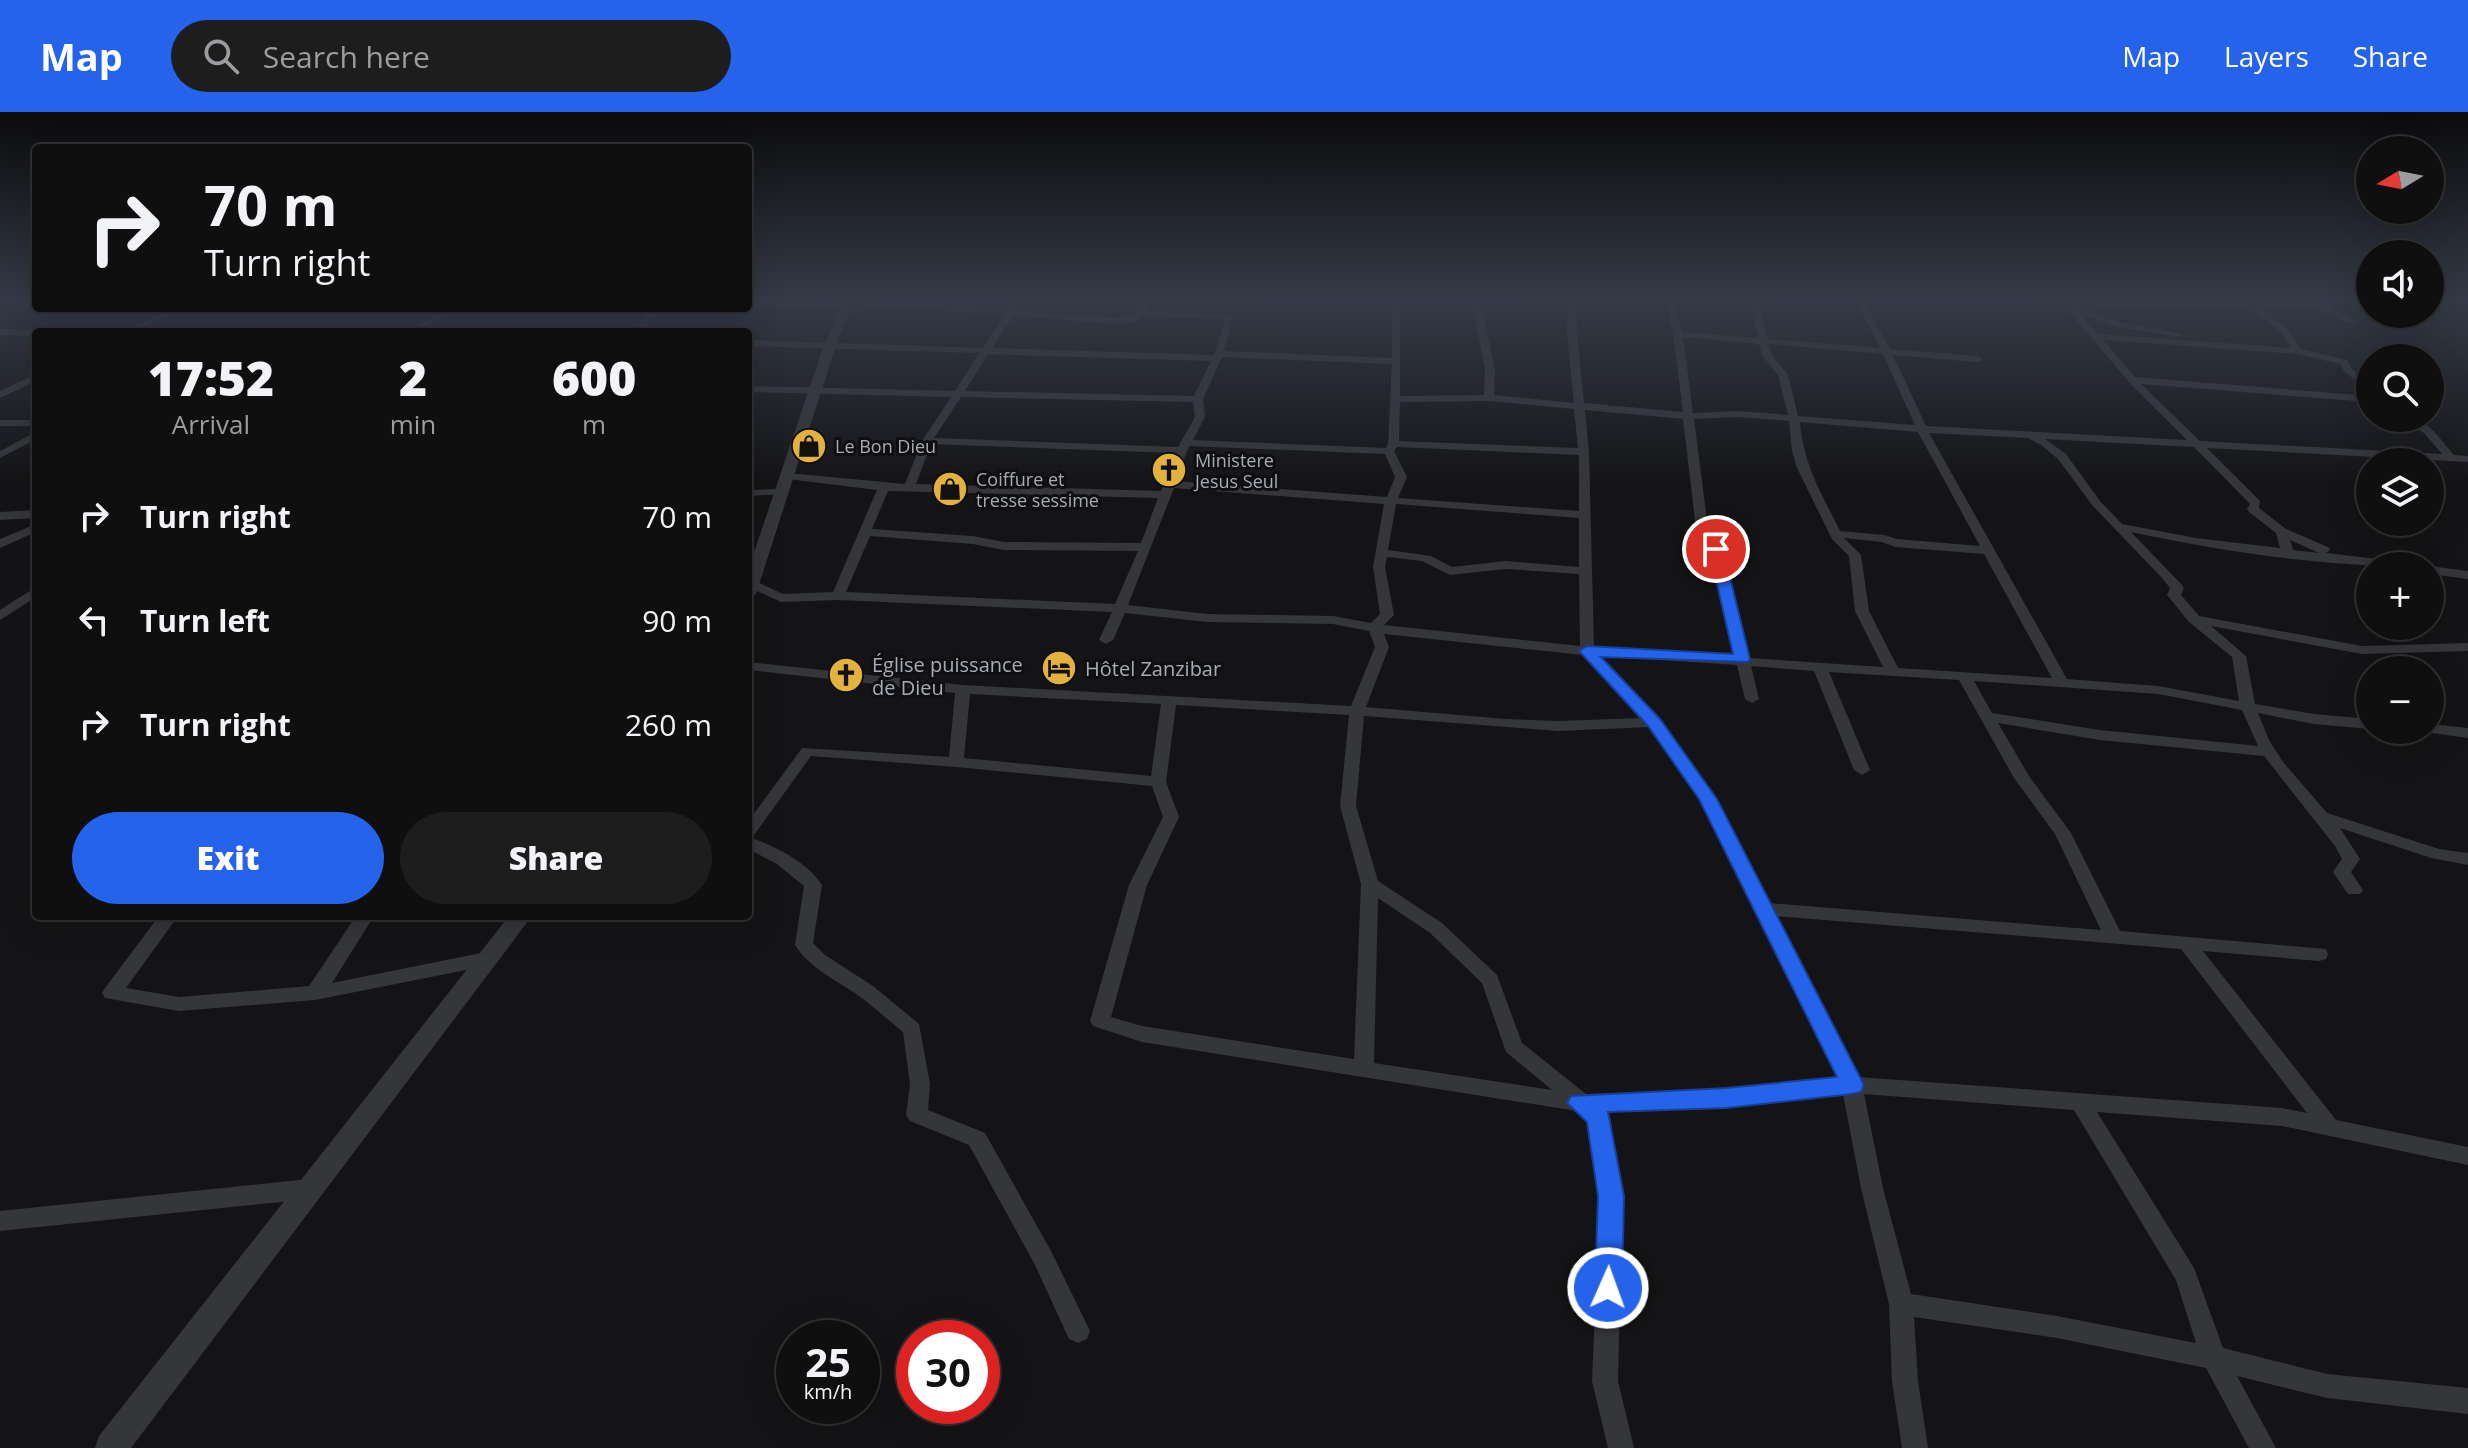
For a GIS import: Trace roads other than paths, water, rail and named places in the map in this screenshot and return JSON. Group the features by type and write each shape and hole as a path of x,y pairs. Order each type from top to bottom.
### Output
{"street":[{"path":"752,583 825,361"},
{"path":"910,486 927,441 978,361"},
{"path":"1106,640 1146,547 1184,446 1200,417 1198,399 1216,361"},
{"path":"1375,627 1387,615 1379,567 1391,500 1401,477 1391,448 1397,361"},
{"path":"1488,361 1489,398"},
{"path":"1577,361 1584,452 1587,651 1654,722 1708,799 1852,1085 1872,1188 1901,1304 1905,1381 1915,1448"},
{"path":"1682,361 1702,528 1716,549 1752,699"},
{"path":"1772,361 1783,375 1794,419 1797,451 1838,539 1855,555 1862,611 1892,670"},
{"path":"1889,361 1922,429 2062,683"},
{"path":"2116,361 2256,503 2253,509 2282,532 2339,556"},
{"path":"2341,361 2356,377"},
{"path":"0,379 32,378"},
{"path":"0,395 32,379"},
{"path":"2132,380 2356,398"},
{"path":"752,389 817,388 1198,399"},
{"path":"1394,399 1489,398 1689,416 1739,414 1922,429 2468,459"},
{"path":"0,423 32,423"},
{"path":"2429,432 2451,458"},
{"path":"2020,434 2046,441 2072,464 2094,500 2155,558 2177,588 2174,595 2194,619 2239,656 2246,704 2268,752 2338,832 2351,859 2342,872 2354,890"},
{"path":"0,455 32,437"},
{"path":"927,441 1584,452"},
{"path":"788,476 884,487 1167,490 1391,500 1585,515"},
{"path":"838,596 884,487"},
{"path":"752,493 780,492"},
{"path":"0,516 32,514"},
{"path":"2118,525 2196,542 2356,559"},
{"path":"0,544 32,530"},
{"path":"867,532 973,540 1004,546 1146,547"},
{"path":"2282,532 2288,553"},
{"path":"1838,534 1895,543 1991,551"},
{"path":"1383,553 1415,555 1438,561 1450,571 1506,565 1586,571"},
{"path":"2444,572 2468,575"},
{"path":"752,590 781,598 838,596 1120,608 1207,618 1333,620 1409,634 1587,651 1742,659 2158,690 2314,719 2356,723"},
{"path":"0,616 32,594"},
{"path":"2194,619 2362,650 2468,647"},
{"path":"1364,1066 1370,884 1348,806 1357,711 1382,647 1375,627"},
{"path":"1819,665 1862,770"},
{"path":"752,666 963,689 1357,711 1558,726 1654,722"},
{"path":"1963,675 2022,778 2063,833 2114,937"},
{"path":"956,762 963,689"},
{"path":"1169,700 1158,782 1171,817 1138,885 1100,1021 1142,1034 1364,1066 1579,1103 1726,1098 1852,1085 2282,1117 2468,1156"},
{"path":"1985,716 2100,735 2268,752"},
{"path":"2444,730 2468,733"},
{"path":"752,828 807,751 1158,782"},
{"path":"2321,815 2437,854 2468,859"},
{"path":"752,845 788,861 813,885 804,945 818,960 912,1029 920,1084 917,1115 977,1139 1043,1258 1078,1331"},
{"path":"1370,884 1436,928 1490,980 1513,1047 1599,1117 1611,1196 1605,1381 1621,1448"},
{"path":"1764,909 2319,954"},
{"path":"166,920 112,993 179,1004 315,993 486,959"},
{"path":"315,993 362,920"},
{"path":"123,1444 310,1189 518,920"},
{"path":"2186,943 2330,1128"},
{"path":"2081,1103 2186,1276 2214,1358 2263,1448"},
{"path":"0,1221 310,1189"},
{"path":"1901,1304 2057,1327 2214,1358 2327,1386 2468,1401"}],"place":[{"name":"Le Bon Dieu","path":"809,446"},
{"name":"Ministere Jesus Seul","path":"1169,470"},
{"name":"Coiffure et tresse sessime","path":"950,489"},
{"name":"Hôtel Zanzibar","path":"1059,668"},
{"name":"Église puissance de Dieu","path":"846,675"}]}
